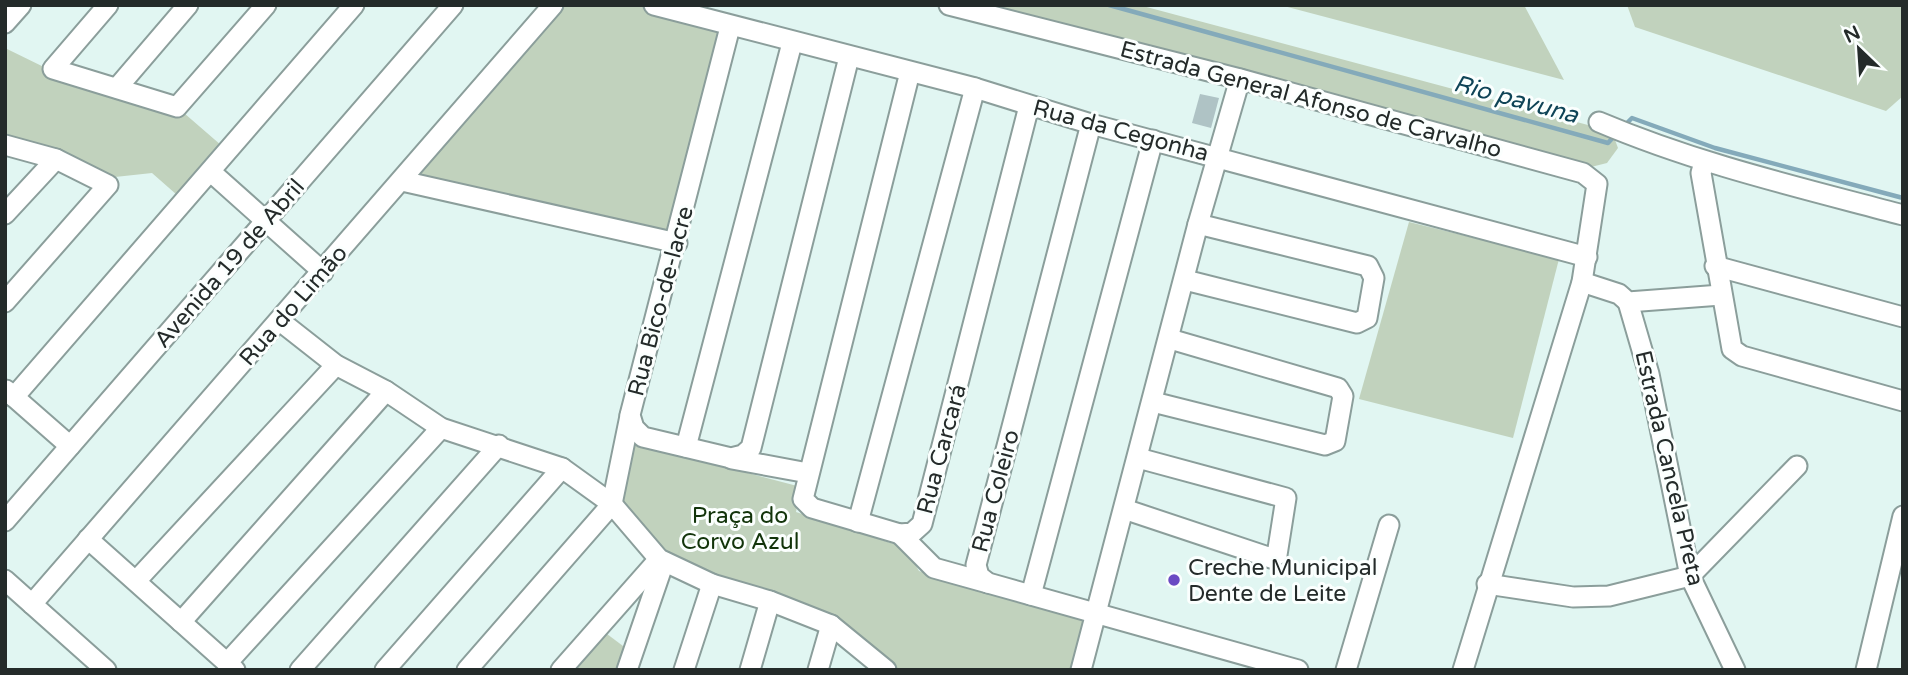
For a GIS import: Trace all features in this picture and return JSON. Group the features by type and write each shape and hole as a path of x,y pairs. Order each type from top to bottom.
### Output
{"street":[{"path":"5,23 20,5"},
{"path":"108,5 53,69 177,107 266,5"},
{"path":"117,88 188,5"},
{"path":"70,446 10,394 211,172 354,5"},
{"name":"Avenida 19 de Abril","path":"5,521 453,5"},
{"name":"Rua do Limão","path":"32,604 554,5"},
{"name":"Rua da Cegonha","path":"654,5 730,27 975,88 1091,124 1587,257"},
{"name":"Estrada General Afonso de Carvalho","path":"949,5 1240,79 1583,173 1597,184 1587,257"},
{"name":"Rua Bico-de-lacre","path":"730,27 677,243 630,415 634,428 643,437 808,473"},
{"path":"686,447 792,43"},
{"path":"731,458 743,455 751,448 849,57"},
{"name":"Rua Carcará","path":"911,72 808,473 805,503 858,522 900,534 912,533 922,524 1029,106"},
{"path":"1081,670 1170,339 1198,223 1240,79"},
{"path":"858,522 975,88"},
{"path":"1599,122 1665,150 1704,162 1903,215"},
{"name":"Rua Coleiro","path":"1091,124 976,565 979,576 988,583 1298,670"},
{"path":"1031,595 1153,140"},
{"path":"5,145 56,159 108,185 5,302"},
{"path":"5,214 56,159"},
{"path":"1704,162 1701,173 1729,344 1741,356 1903,401"},
{"path":"211,172 323,272"},
{"path":"402,181 677,243"},
{"path":"1185,280 1357,323 1367,318 1374,278 1368,266 1198,223"},
{"path":"1463,670 1487,584 1582,282 1587,257"},
{"path":"1715,266 1903,317"},
{"path":"1582,282 1619,294 1628,302 1721,295"},
{"name":"Estrada Cancela Preta","path":"1628,302 1649,374 1690,576 1735,670"},
{"path":"280,321 336,365 386,391 442,428 562,468 612,504 661,560 712,584 770,601 831,625 884,669"},
{"path":"1153,402 1325,445 1335,440 1343,396 1338,388 1170,339"},
{"path":"136,581 336,365"},
{"path":"181,622 386,391"},
{"path":"467,670 612,504 630,415"},
{"path":"88,539 231,666 442,428"},
{"path":"300,670 499,445"},
{"path":"1124,509 1271,558 1277,555 1286,498 1138,458"},
{"path":"1487,584 1585,597 1609,596 1690,576 1797,466"},
{"path":"385,670 562,468"},
{"path":"1866,670 1903,516"},
{"path":"1346,670 1389,525"},
{"path":"900,534 934,568 988,583"},
{"path":"561,670 661,560"},
{"path":"627,670 661,560"},
{"path":"5,580 107,670"},
{"path":"684,670 712,584"},
{"path":"750,670 770,601"},
{"path":"818,670 831,625"}],"green space":[{"path":"558,5 640,5 727,31 675,239 409,178"},
{"path":"968,5 1139,5 1603,129 1615,140 1618,148 1607,163 1591,167"},
{"path":"1280,5 1524,5 1564,80"},
{"path":"1627,5 1903,5 1903,96 1886,111 1635,27"},
{"path":"5,48 52,71 177,107 229,152 185,202 152,173 115,177 5,140"},
{"path":"1409,222 1559,259 1513,438 1359,399"},
{"name":"Praça do Corvo Azul","path":"633,443 801,487 796,512 906,548 919,571 1086,616 1071,670 893,670 733,583 669,558 619,503"},
{"path":"599,628 627,649 620,670 563,670"}],"building":[{"path":"1200,94 1219,98 1211,128 1192,123"}],"waterway":[{"name":"Rio pavuna","path":"1109,5 1608,143 1616,134"},
{"name":"Rio pavuna","path":"1625,125 1632,118 1715,148 1903,198"}],"place":[{"name":"Creche Municipal Dente de Leite","path":"1174,580"}]}
